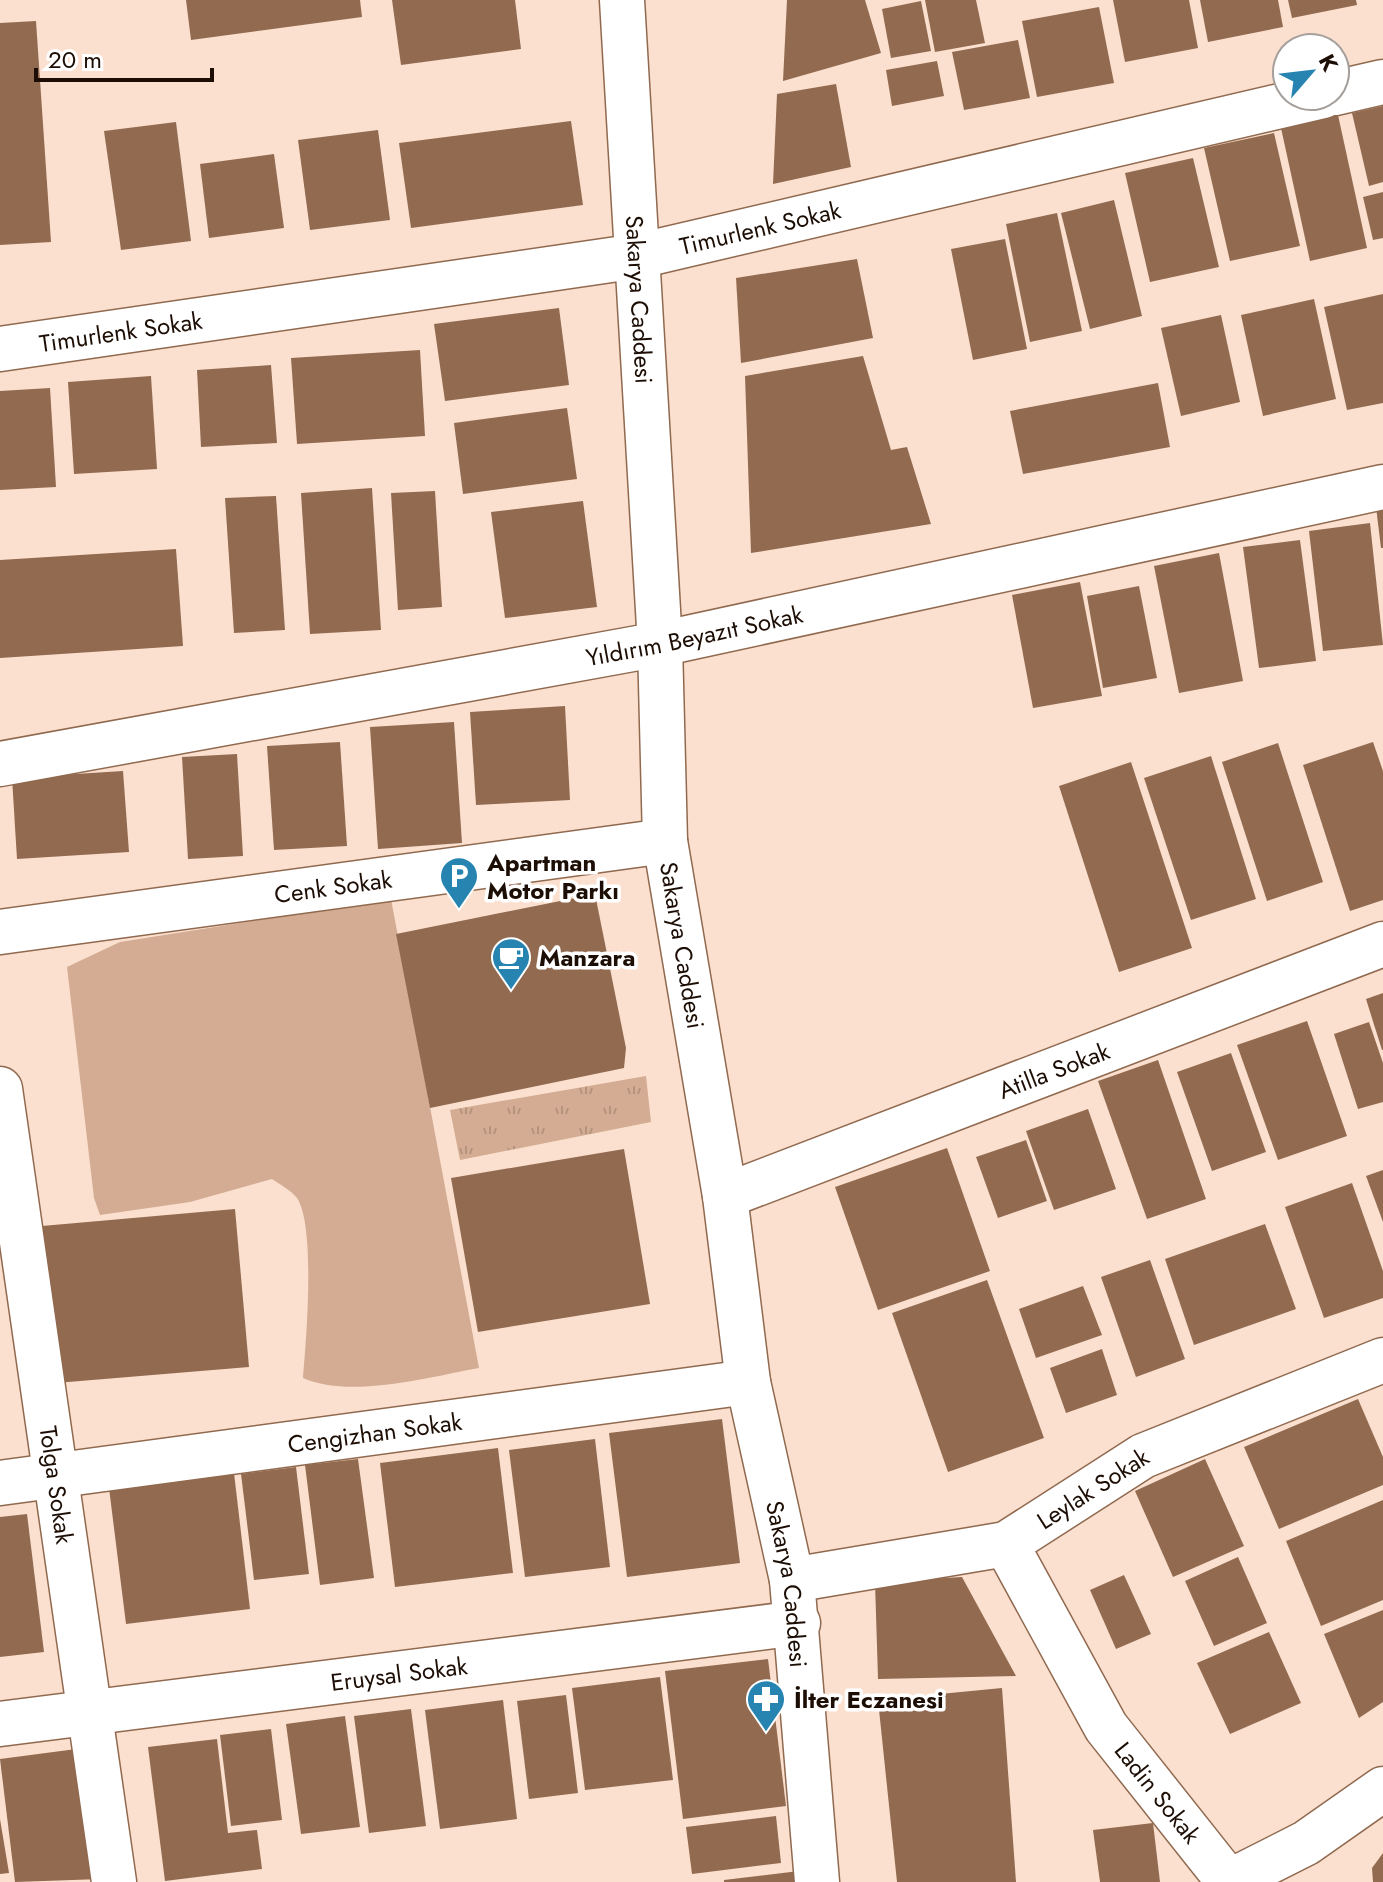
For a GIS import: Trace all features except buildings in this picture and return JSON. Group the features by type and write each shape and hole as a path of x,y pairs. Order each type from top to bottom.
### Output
{"street":[{"name":"Sakarya Caddesi","path":"622,0 660,644 665,841 725,1196 748,1382 792,1580 798,1623 817,1882"},
{"path":"1351,89 1383,82"},
{"name":"Timurlenk Sokak","path":"0,349 638,256 1271,108"},
{"name":"Yıldırım Beyazıt Sokak","path":"0,764 660,644 1383,487"},
{"name":"Cenk Sokak","path":"0,932 665,841"},
{"name":"Atilla Sokak","path":"725,1196 1383,944"},
{"name":"Tolga Sokak","path":"0,1089 114,1882"},
{"name":"Leylak Sokak","path":"792,1580 1006,1544 1143,1456 1383,1360"},
{"name":"Cengizhan Sokak","path":"0,1483 748,1382"},
{"name":"Ladin Sokak","path":"1006,1544 1106,1727 1229,1882 1308,1863 1383,1789"},
{"name":"Eruysal Sokak","path":"0,1724 798,1623"}],"green space":[{"path":"391,899 479,1368 414,1381 343,1387 303,1378 308,1285 306,1233 297,1198 285,1188 272,1179 190,1202 100,1215 94,1198 67,967 120,942"},
{"path":"646,1076 651,1122 460,1160 450,1110"}],"place":[{"name":"Apartman Motor Parkı","path":"459,910"},
{"name":"Manzara","path":"511,991"},
{"name":"İlter Eczanesi","path":"766,1733"}]}
